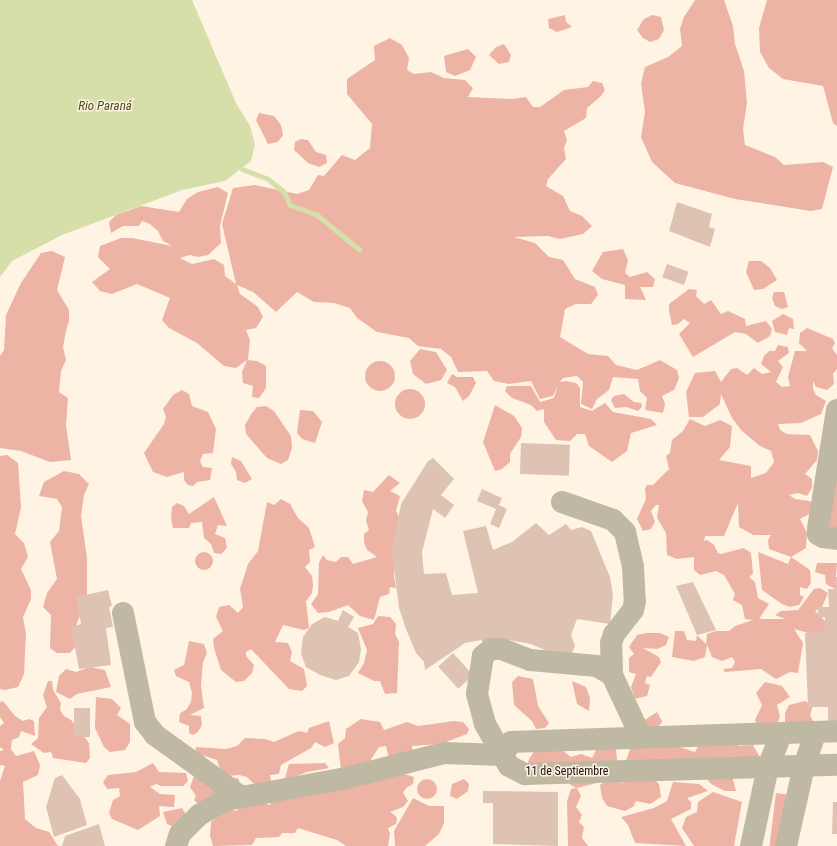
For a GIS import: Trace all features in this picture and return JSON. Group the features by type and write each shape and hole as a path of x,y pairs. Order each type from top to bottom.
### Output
{"street":[{"path":"837,410 818,529 818,534 823,537 837,539"},
{"path":"562,502 613,520 625,532 633,567 635,601 633,610 614,634 611,643 612,675 641,737"},
{"path":"123,613 145,722 154,735 240,796"},
{"name":"11 de Septiembre","path":"612,675 597,666 530,660 502,649 491,649 483,656 477,694 486,724 509,766 525,774 837,765"},
{"path":"176,846 180,834 199,815 226,800 240,796 342,779 444,753 503,755 511,742 827,731"},
{"path":"786,846 804,766 827,731"},
{"path":"751,846 768,767 782,733"}],"shaded area":[{"path":"695,0 724,0 733,26 735,44 744,71 747,103 743,129 745,145 775,157 784,165 823,162 833,167 822,209 811,211 735,199 675,183 652,162 641,137 645,112 641,83 645,67 668,57 682,46 680,29 684,17"},
{"path":"767,0 837,0 837,126 833,123 823,86 783,79 769,68 760,52 759,28"},
{"path":"565,15 566,22 572,27 557,32 549,28 548,19"},
{"path":"652,15 661,17 664,30 659,39 650,42 643,38 637,30 644,19"},
{"path":"390,38 402,45 409,58 407,70 414,74 431,72 444,78 465,80 473,88 468,97 512,99 526,97 533,107 540,107 564,90 588,87 593,81 602,83 605,90 601,96 587,108 586,118 564,131 567,140 564,148 566,159 548,179 546,186 563,196 570,211 582,216 592,226 583,234 560,239 548,236 514,237 535,243 549,257 563,260 575,279 595,287 598,295 591,304 576,304 565,309 560,337 588,354 608,356 616,365 637,370 660,360 677,370 679,378 674,390 662,396 665,404 663,413 645,410 647,398 640,391 638,379 613,377 609,390 597,399 592,409 581,404 583,382 577,376 563,378 560,382 566,381 576,383 580,388 580,407 592,411 605,403 613,412 651,419 657,425 631,433 627,451 612,462 589,446 585,434 577,434 570,441 556,440 544,422 544,409 537,411 531,405 512,398 505,391 507,386 531,386 540,402 554,398 558,385 553,396 540,399 531,381 509,384 494,381 487,371 458,372 451,357 441,349 418,346 409,338 377,332 357,318 350,308 334,303 314,302 297,292 276,312 253,292 237,285 240,294 258,307 263,317 256,328 246,330 250,340 248,360 257,361 266,366 266,388 259,398 252,397 253,386 243,383 242,372 247,360 236,368 224,366 197,343 169,328 162,320 170,298 137,284 112,294 100,291 92,282 110,269 98,257 100,246 121,238 132,238 172,246 163,241 158,231 150,224 142,221 139,226 123,226 111,233 109,222 116,215 141,206 179,212 187,199 198,192 218,187 228,193 220,226 221,243 208,255 198,257 190,255 180,258 192,264 214,259 224,265 225,276 236,284 222,224 233,188 255,185 297,194 309,190 318,175 324,176 342,155 355,160 370,148 372,124 347,94 347,79 375,60 374,46"},
{"path":"504,44 511,55 509,62 499,64 489,55 496,47"},
{"path":"468,49 476,57 470,70 455,76 446,72 444,56"},
{"path":"259,113 274,116 281,125 283,135 278,142 268,144 256,120"},
{"path":"301,139 308,140 316,152 326,155 327,163 319,167 308,163 294,150 295,142"},
{"path":"623,249 628,260 625,273 630,277 647,272 655,279 653,287 640,287 646,300 625,299 625,285 602,279 592,271 603,252"},
{"path":"52,251 65,257 57,290 69,310 69,321 63,347 66,360 61,371 59,392 68,398 66,425 71,460 50,462 21,451 0,448 0,356 4,350 6,315 21,283 41,253"},
{"path":"749,261 761,261 770,268 777,280 763,289 754,290 746,272"},
{"path":"689,289 697,290 696,296 704,304 711,300 721,314 728,311 745,319 746,326 766,321 772,329 770,336 758,343 746,334 735,332 693,357 679,334 690,323 684,319 678,324 672,325 669,310 669,304"},
{"path":"774,292 784,292 788,307 782,309 775,306 772,298"},
{"path":"783,314 793,319 794,329 789,328 787,335 775,332 772,321"},
{"path":"807,328 833,339 835,343 832,348 837,355 837,369 833,374 834,384 827,390 816,387 813,381 813,389 816,395 826,401 821,414 801,423 778,424 780,430 787,434 810,435 818,451 817,460 805,474 812,479 812,488 807,496 798,493 789,495 795,499 810,501 812,505 811,513 800,519 807,533 806,548 791,557 769,549 768,540 771,535 753,535 739,527 738,503 724,536 705,536 704,541 707,540 714,545 718,553 721,554 744,548 751,553 753,574 749,577 755,582 758,598 769,604 759,619 785,619 775,615 781,611 798,610 814,589 820,588 828,593 822,607 815,611 828,624 824,633 812,634 794,629 803,643 798,673 790,672 776,679 761,669 725,672 723,669 732,668 735,662 732,657 722,661 712,657 707,645 705,657 694,661 672,657 675,631 684,631 687,640 696,641 697,635 706,644 707,634 716,631 729,631 735,626 753,620 745,619 742,605 733,600 735,594 724,575 716,571 700,575 694,570 694,557 677,559 667,555 666,533 657,518 659,505 656,505 651,511 655,522 651,529 643,531 637,519 646,499 645,489 647,485 653,485 669,469 666,456 670,453 672,440 683,431 690,419 705,426 720,420 732,426 730,447 719,460 751,466 751,478 766,473 774,462 771,451 760,446 742,431 732,418 721,394 720,404 703,417 689,417 686,392 695,373 715,371 721,382 731,369 737,368 747,375 754,368 762,374 771,372 761,364 764,356 769,351 775,351 778,345 788,347 789,353 778,361 783,367 776,382 782,387 790,386 788,377 795,351 807,351 799,343 800,333"},
{"path":"420,349 436,352 447,370 441,380 426,384 413,374 410,361"},
{"path":"380,361 391,365 395,376 391,387 380,391 369,387 365,376 369,365"},
{"path":"452,374 457,377 473,377 476,383 469,396 463,401 455,387 447,383"},
{"path":"410,389 421,393 425,404 421,415 410,419 399,415 395,404 399,393"},
{"path":"182,390 189,394 192,406 208,412 216,429 213,453 203,454 200,461 203,467 212,468 210,480 197,482 193,486 188,485 184,480 184,472 167,477 153,472 144,453 164,424 166,417 163,409 173,395"},
{"path":"624,394 634,402 641,403 642,407 638,411 626,407 615,408 611,400 614,396"},
{"path":"495,405 514,416 522,428 521,437 510,454 510,462 502,469 495,471 483,442"},
{"path":"266,406 274,411 291,436 292,448 288,460 281,464 267,458 246,434 245,425 252,413 257,407"},
{"path":"300,410 313,411 322,422 315,443 302,439 297,433"},
{"path":"837,432 837,534 829,530"},
{"path":"7,455 18,463 21,507 15,534 24,543 28,557 21,569 31,590 31,599 23,617 26,634 24,674 18,687 5,690 0,689 0,456"},
{"path":"232,457 241,461 252,479 245,483 237,480 236,472 231,464"},
{"path":"64,471 79,474 89,484 84,495 81,516 87,558 87,598 75,628 76,646 70,653 57,653 50,648 51,615 43,607 47,593 57,579 50,542 59,531 62,507 57,499 39,496 44,482"},
{"path":"389,475 400,483 390,491 400,496 396,511 400,519 394,576 396,588 390,587 389,594 380,597 374,620 360,616 348,605 329,612 318,613 311,604 318,594 319,563 323,555 327,560 336,562 341,557 348,557 353,564 377,557 367,550 364,542 364,534 369,530 366,521 368,512 362,501 364,490 373,492"},
{"path":"214,497 227,526 218,525 215,534 225,538 227,548 221,554 214,553 211,544 204,538 202,522 191,523 189,528 173,528 171,518 172,507 177,503 184,506 189,514"},
{"path":"281,499 290,504 298,518 309,528 315,547 309,550 310,562 305,567 312,576 313,585 312,593 306,601 309,628 304,630 283,625 275,642 288,643 292,652 290,661 304,669 307,686 302,691 289,689 251,649 246,652 246,656 254,665 252,673 244,681 236,682 221,670 214,648 213,639 223,631 216,617 219,607 229,605 238,613 243,607 240,589 248,564 258,551 267,502 274,505"},
{"path":"200,552 208,552 213,557 211,568 208,570 200,570 195,565 195,557"},
{"path":"758,552 788,564 791,557 810,570 811,583 807,589 800,587 800,595 804,597 799,605 790,607 782,604 762,590"},
{"path":"817,563 837,563 835,589 826,584 825,575 815,572"},
{"path":"378,616 390,617 396,624 395,634 399,642 397,693 385,694 380,681 374,681 358,673 364,663 367,650 358,628 373,624"},
{"path":"646,633 660,633 669,637 666,645 657,649 643,648 659,657 661,662 651,677 647,676 645,683 650,685 647,696 635,699 631,687 636,674 629,672 629,658 634,654 629,647 637,635"},
{"path":"189,641 204,644 207,653 203,662 201,686 204,708 190,715 201,716 202,725 198,732 193,735 189,733 189,726 179,722 180,713 186,710 191,702 192,693 189,682 176,676 174,670 184,665"},
{"path":"90,667 105,670 111,687 77,694 70,699 56,692 59,676 66,669 76,672"},
{"path":"518,676 533,679 538,706 549,723 545,728 536,729 532,721 514,705 512,682"},
{"path":"48,681 52,681 53,690 61,703 60,710 64,716 71,720 89,743 90,758 86,763 53,758 51,752 44,753 31,744 38,738 39,718 47,707 43,695"},
{"path":"572,681 586,687 590,698 589,711 577,704"},
{"path":"765,682 782,686 790,697 777,705 780,717 778,722 758,727 755,720 762,705 756,693"},
{"path":"96,697 112,699 121,708 117,715 130,724 130,742 125,750 110,752 104,747 95,728"},
{"path":"3,701 15,716 23,721 29,719 34,721 35,736 21,731 19,737 12,740 11,749 16,756 34,751 40,765 38,775 23,782 25,819 36,828 49,832 58,846 0,846 0,781 5,766 0,765 0,751 4,750 0,747 0,726 4,723 0,717 0,702"},
{"path":"805,701 813,705 810,715 813,721 785,727 785,713 789,705"},
{"path":"657,712 662,721 661,724 656,728 646,727 643,721"},
{"path":"361,719 380,722 384,730 407,722 418,726 454,721 463,722 469,729 467,734 441,744 412,746 414,758 394,764 388,755 386,746 379,747 370,761 342,779 338,744 345,738 346,729"},
{"path":"329,721 334,743 325,747 315,742 311,748 281,765 279,774 270,775 272,785 255,785 247,777 239,775 227,776 239,779 240,790 199,805 194,800 196,796 190,787 194,776 220,769 217,760 195,753 196,747 226,749 237,746 245,738 265,739 274,742 299,731 307,733 309,728"},
{"path":"726,735 739,746 753,745 761,759 731,772 736,791 725,791 711,784 702,773 647,773 659,784 661,797 650,804 636,801 634,806 625,811 607,806 602,798 600,785 605,781 577,788 581,796 576,807 582,815 579,822 584,827 582,838 588,846 568,846 567,801 571,789 576,788 554,774 525,774 529,759 542,740 562,750 571,757 581,754 592,758 601,739 616,748 618,773 616,775 622,783 630,780 625,763 633,741 673,745 695,752 701,740"},
{"path":"153,763 159,772 186,773 188,781 183,786 161,786 156,784 150,787 160,794 175,795 174,807 159,806 160,816 138,830 112,819 109,813 113,800 120,796 119,788 107,789 103,782 108,775 136,772"},
{"path":"325,763 329,768 307,772 284,781 289,764"},
{"path":"397,772 414,777 413,784 406,788 403,793 408,801 403,807 390,812 396,816 397,819 396,824 388,828 390,834 388,846 346,846 337,840 298,828 295,833 282,833 279,837 256,838 252,845 213,846 210,836 211,822 228,808 236,811 245,804 261,801 269,805 277,798 354,783 360,786 369,780"},
{"path":"427,779 434,782 437,789 434,796 427,799 420,796 417,789 420,782"},
{"path":"464,779 469,784 468,791 457,799 450,796 452,784"},
{"path":"673,782 699,784 708,791 687,798 691,802 691,809 671,819 686,846 635,843 628,825 621,817 654,808 667,801"},
{"path":"713,792 742,802 734,846 694,846 682,828 686,817 697,812 698,802"},
{"path":"776,793 792,795 786,846 769,846"},
{"path":"413,798 429,806 444,806 444,823 439,834 425,846 395,846 394,831"},
{"path":"182,808 187,816 176,828 167,824 163,812"}],"water":[{"name":"Rio Paraná","path":"0,0 192,0 236,103 250,126 255,145 251,161 225,181 182,190 62,235 12,261 0,277"}],"building":[{"path":"677,202 712,214 709,227 715,229 710,247 669,231"},
{"path":"667,264 689,272 684,285 662,277"},
{"path":"521,443 570,445 569,476 520,474"},
{"path":"433,458 454,479 441,495 454,505 445,518 433,509 422,552 424,574 446,573 452,595 478,593 463,531 486,526 493,550 512,542 536,523 549,535 566,524 571,530 582,527 591,531 610,577 613,595 610,624 577,619 571,635 575,646 570,657 543,658 545,650 531,644 509,640 485,643 481,640 465,643 425,670 424,662 416,653 399,608 392,551 401,504 428,461"},
{"path":"482,489 502,498 499,505 507,509 499,528 490,524 496,509 477,501"},
{"path":"835,577 837,577 837,722 828,722 828,707 808,707 805,633 825,632 825,617 818,618 818,607 829,607 828,589 835,589"},
{"path":"693,582 716,630 697,635 676,586"},
{"path":"108,590 112,606 109,607 113,627 106,628 111,665 79,669 71,627 81,624 76,597"},
{"path":"343,610 354,617 348,627 358,633 361,649 359,662 349,676 336,680 320,675 306,667 301,654 303,637 312,624 325,617 338,621"},
{"path":"453,653 473,675 458,689 438,666"},
{"path":"74,708 90,708 90,737 74,737"},
{"path":"62,775 80,799 87,825 54,837 46,807 55,778"},
{"path":"483,791 558,792 558,846 493,844 493,803 483,803"},
{"path":"833,802 837,802 837,834 832,834"},
{"path":"99,824 105,846 62,846 65,836"}],"waterway":[{"path":"242,169 268,179 284,192 290,205 317,215 360,250"}]}
